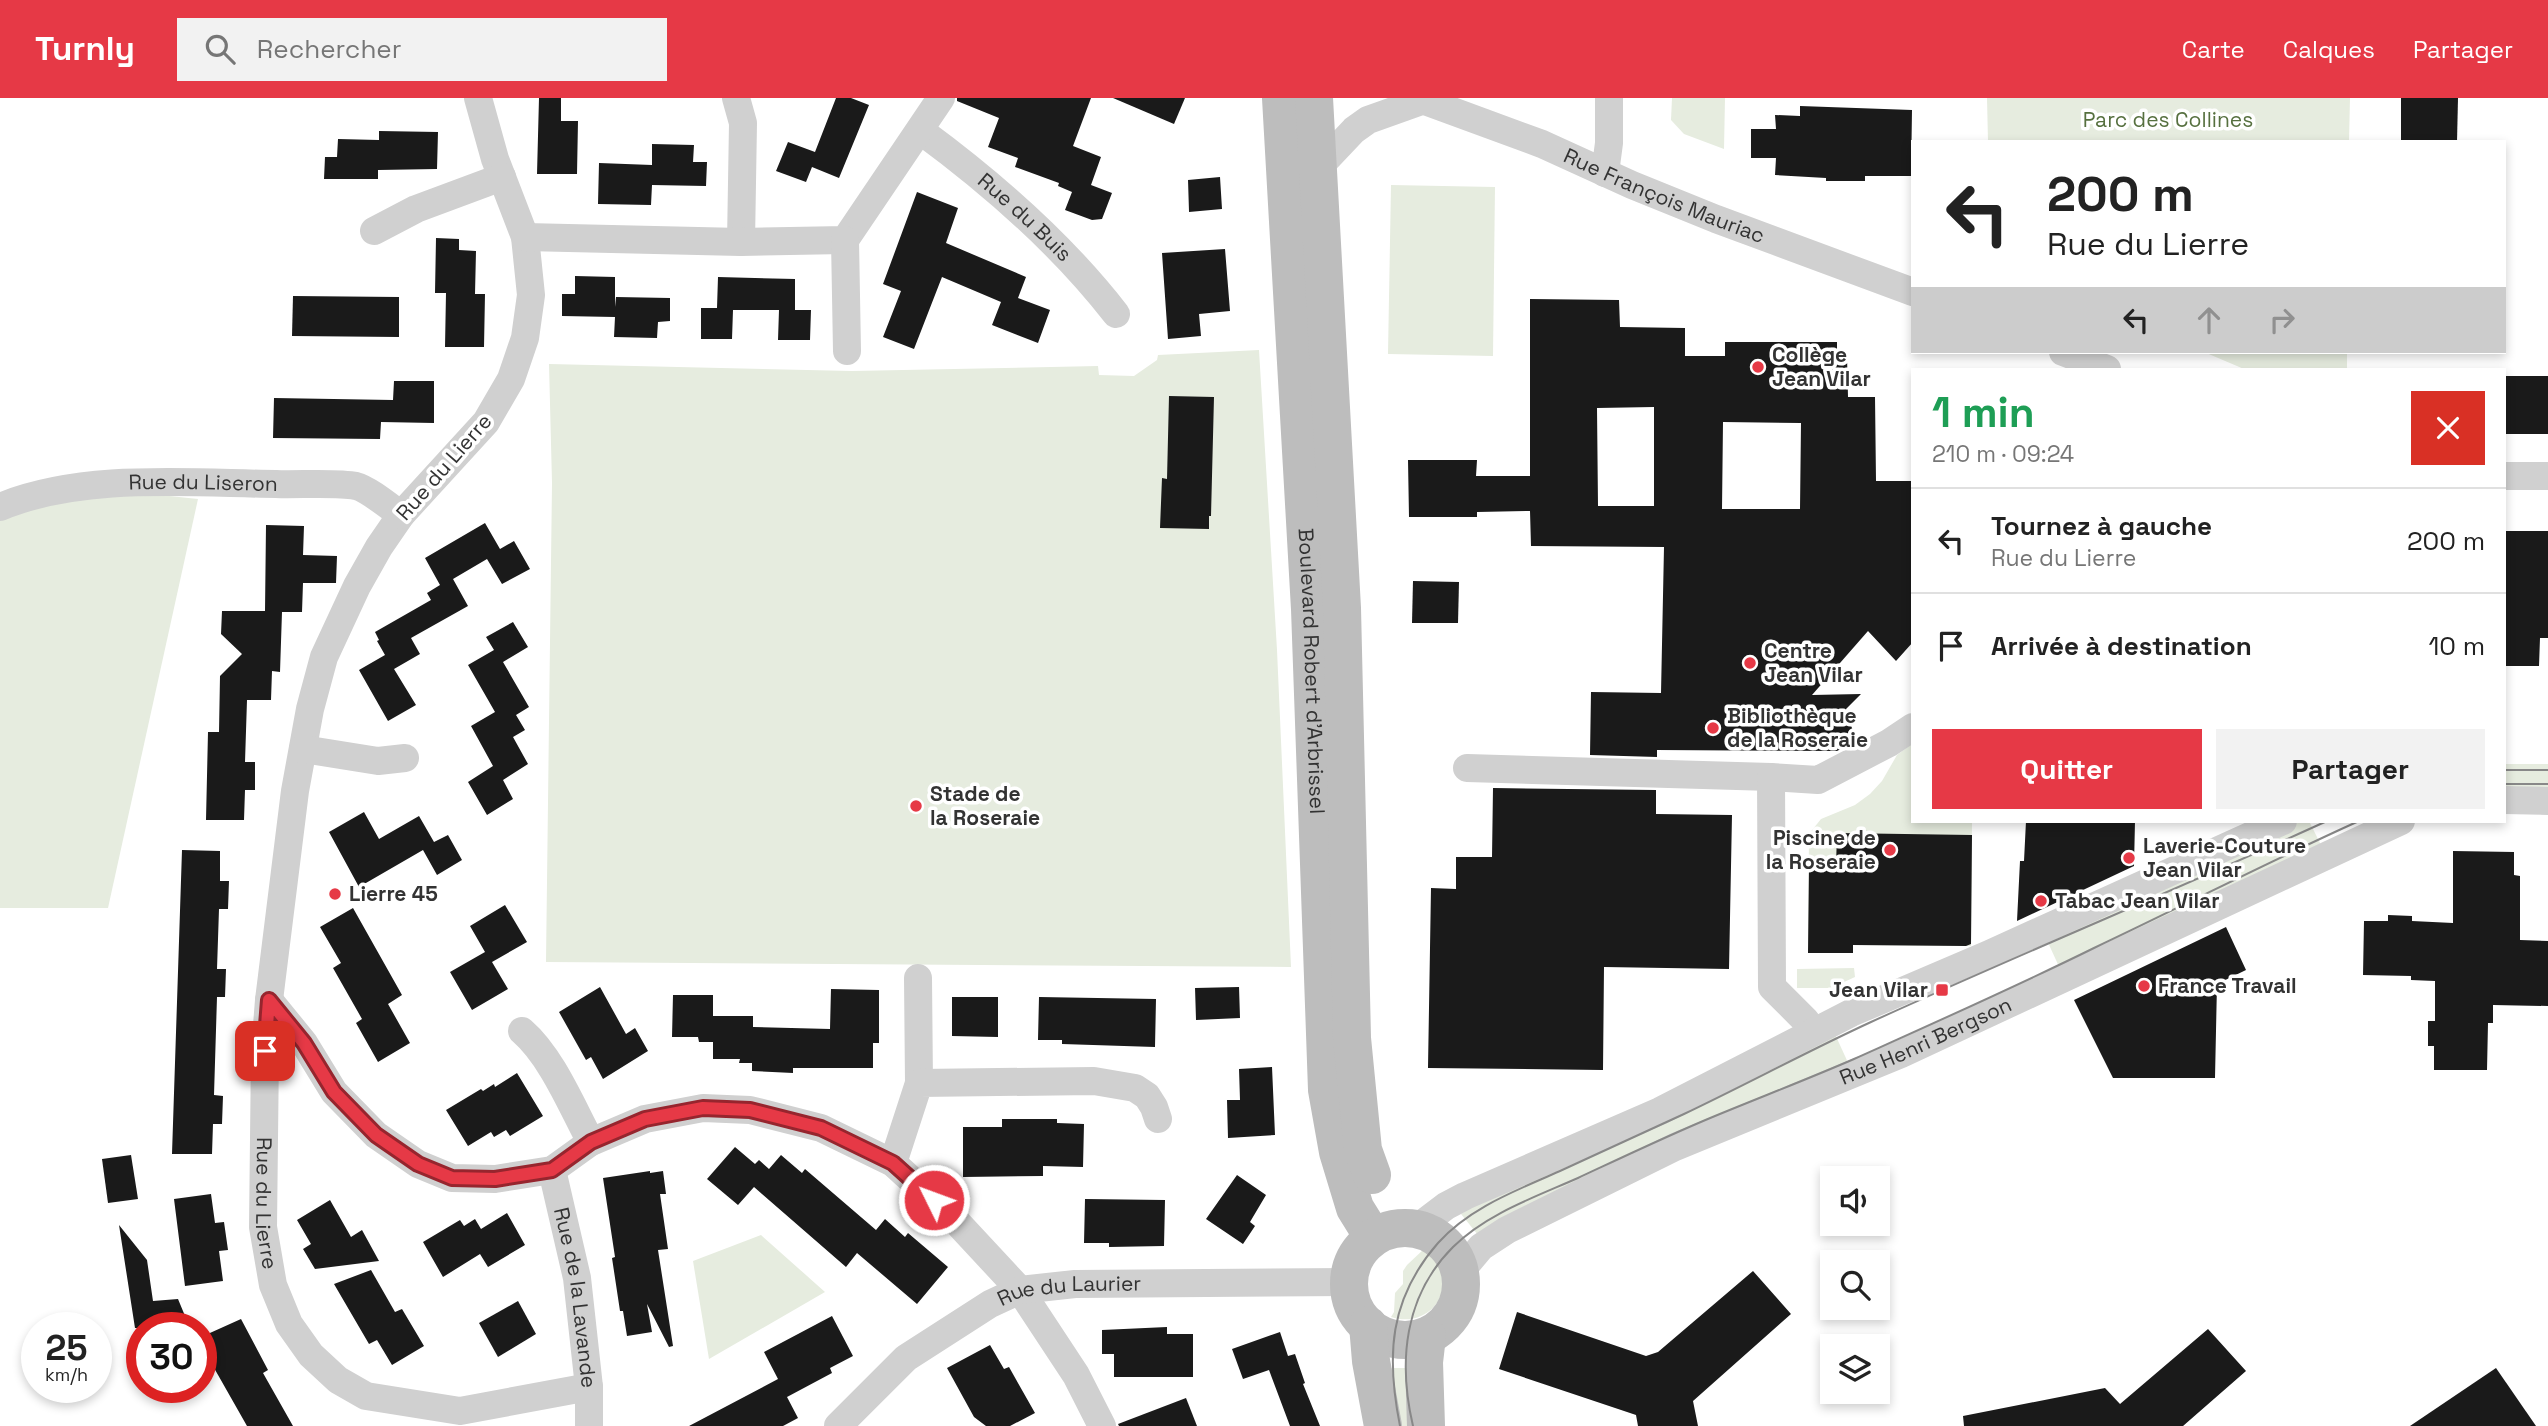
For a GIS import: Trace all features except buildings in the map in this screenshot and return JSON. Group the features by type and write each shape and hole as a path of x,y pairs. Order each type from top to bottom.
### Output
{"street":[{"name":"Rue du Lierre","path":"478,98 502,177 525,237 531,295 525,338 511,379 486,422 401,515 379,547 357,586 324,657 303,749 269,1000 265,1051 263,1227 273,1285 289,1324 311,1355 338,1380 366,1396 460,1411 589,1387"},
{"path":"736,98 743,123 741,242"},
{"path":"847,351 845,240 941,98"},
{"name":"Boulevard Robert d'Arbrissel","path":"1281,98 1310,609 1327,1090 1338,1152 1355,1208 1395,1231"},
{"name":"Boulevard Robert d'Arbrissel","path":"1314,98 1342,608 1352,1038 1363,1150 1380,1199 1395,1231"},
{"path":"1605,173 1609,143 1609,98"},
{"path":"1319,167 1354,130 1368,120 1421,99"},
{"name":"Rue François Mauriac","path":"1421,99 1542,144 1716,219 1911,291"},
{"name":"Rue du Buis","path":"921,131 996,190 1087,276 1116,314"},
{"path":"374,231 416,209 502,177"},
{"path":"525,237 741,242 845,240"},
{"path":"2068,354 2104,368"},
{"path":"2506,476 2548,476"},
{"name":"Rue du Liseron","path":"0,507 24,497 73,486 142,483 264,484 358,486 401,515"},
{"path":"1467,768 1771,776 1818,780 1889,743 1911,728"},
{"path":"303,749 378,761 405,758"},
{"path":"1771,776 1772,987 1806,1021"},
{"path":"2506,800 2548,801"},
{"path":"1395,1231 1441,1240 1454,1257 1460,1272 1461,1289 1457,1305 1448,1319 1427,1336 1406,1340 1392,1339 1368,1325 1357,1313 1350,1298 1349,1282 1352,1264 1360,1249 1395,1231 1446,1206 1465,1196 1660,1111 1851,1013 1989,954 2279,823"},
{"name":"Rue Henri Bergson","path":"1460,1272 1481,1247 1507,1230 1675,1147 1900,1055 2398,823"},
{"path":"893,1163 919,1083 919,978"},
{"path":"269,1000 304,1043 334,1092 376,1135 418,1164 452,1178 495,1179 552,1170 591,1142 645,1119 703,1108 750,1110 821,1128 893,1163 954,1219 1020,1290 1076,1375 1102,1426"},
{"path":"522,1031 533,1040 543,1055 591,1142"},
{"path":"919,1083 1094,1082 1135,1088 1147,1096 1158,1119"},
{"name":"Rue de la Lavande","path":"552,1170 577,1278 589,1387 589,1426"},
{"name":"Rue du Laurier","path":"838,1426 906,1358 990,1304 1020,1290 1075,1284 1349,1282"},
{"path":"1368,1325 1371,1361 1383,1426"},
{"path":"1426,1426 1424,1362 1427,1336"}],"green space":[{"path":"1672,98 1725,98 1724,149 1684,134 1671,120"},
{"name":"Parc des Collines","path":"1987,98 2350,98 2349,140 1988,140"},
{"path":"1391,185 1495,187 1493,356 1388,354"},
{"name":"Stade de la Roseraie","path":"1259,350 1277,650 1291,967 546,962 552,483 549,364 852,371 1098,366 1099,375 1134,376 1157,360 1158,355"},
{"path":"2209,354 2347,354 2347,368 2242,368"},
{"path":"141,493 198,499 108,908 0,908 0,518 74,496"},
{"name":"Piscine de la Roseraie","path":"1911,744 1911,823 1972,823 1971,946 1853,945 1853,953 1808,953 1809,834 1821,819 1855,805 1870,794 1882,781 1897,755"},
{"path":"2506,764 2548,764 2548,790 2506,790"},
{"path":"2298,823 2310,823 2323,849 2061,971 2045,936"},
{"path":"1854,968 1855,977 1831,988 1797,988 1797,969"},
{"path":"1834,1032 1850,1067 1478,1235 1461,1214 1477,1204"},
{"path":"761,1235 825,1292 709,1359 693,1261"},
{"path":"1424,1249 1437,1259 1443,1271 1444,1284 1440,1297 1433,1308 1421,1316 1407,1319 1391,1317 1394,1312 1395,1293 1403,1284 1403,1271"},
{"path":"1389,1368 1407,1368 1416,1426 1397,1426"}],"tram line":[{"path":"2506,770 2548,770"},
{"path":"2506,784 2548,784"},
{"path":"1400,1426 1393,1376 1393,1352 1395,1329 1409,1285 1438,1243 1480,1209 1684,1114 1871,1022 2323,823"},
{"path":"1413,1426 1408,1402 1406,1354 1415,1308 1437,1266 1453,1247 1480,1225 1512,1207 1681,1131 1854,1059 1974,1005 2355,823"}],"place":[{"name":"Collège Jean Vilar","path":"1758,367"},
{"name":"Centre Jean Vilar","path":"1750,663"},
{"name":"Bibliothèque de la Roseraie","path":"1713,728"},
{"name":"Stade de la Roseraie","path":"916,806"},
{"name":"Piscine de la Roseraie","path":"1890,850"},
{"name":"Laverie-Couture Jean Vilar","path":"2129,858"},
{"name":"Lierre 45","path":"335,894"},
{"name":"Tabac Jean Vilar","path":"2041,901"},
{"name":"France Travail","path":"2144,986"},
{"name":"Jean Vilar","path":"1942,990"}],"route":[{"path":"265,1051 269,1000 304,1043 334,1092 376,1135 418,1164 452,1178 495,1179 552,1170 591,1142 645,1119 703,1108 750,1110 821,1128 893,1163 934,1200"}]}
